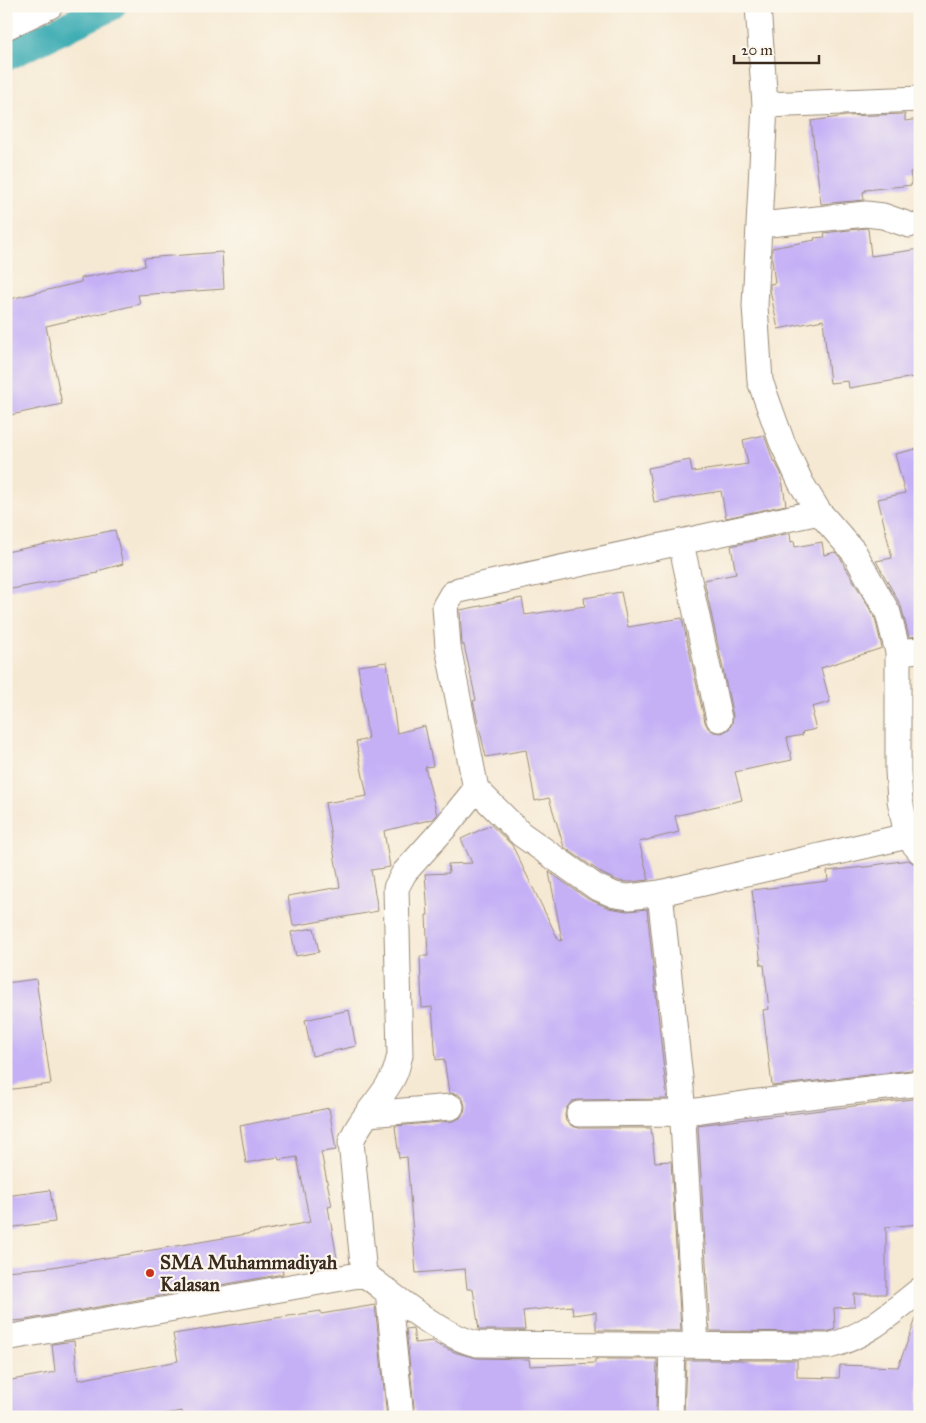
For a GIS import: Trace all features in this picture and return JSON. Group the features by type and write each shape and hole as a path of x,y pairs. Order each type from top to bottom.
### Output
{"street":[{"path":"6,27 50,6"},
{"path":"758,6 765,105 755,306 760,381 782,442 801,483 819,512 854,552 877,590 909,651 898,771 900,800 913,844 660,894 615,895 596,887 521,834 476,789 448,647 445,606 452,594 459,590 819,512"},
{"path":"765,105 920,99"},
{"path":"760,225 866,214 883,216 909,225"},
{"path":"681,543 719,719"},
{"path":"364,1274 351,1142 357,1129 395,1073 400,1055 396,888 404,873 476,789"},
{"path":"660,894 681,1088 696,1345"},
{"path":"579,1114 682,1112 750,1102 920,1083"},
{"path":"368,1114 451,1107"},
{"path":"6,1338 364,1274 440,1329 467,1342 477,1344 829,1346 864,1333 920,1290"},
{"path":"388,1291 401,1417"},
{"path":"670,1417 672,1345"}],"building":[{"path":"905,114 905,121 920,119 920,171 910,172 912,185 865,190 863,192 864,200 821,204 811,121 846,116"},
{"path":"868,229 871,256 920,249 920,376 849,388 848,381 830,383 823,320 778,329 770,290 770,284 775,283 772,248 815,240 814,238 825,237 824,233"},
{"path":"222,252 224,289 138,295 140,304 46,326 62,404 6,416 6,300 81,282 81,278 145,266 144,258"},
{"path":"764,435 773,460 781,473 786,505 726,518 721,491 654,502 648,468 690,460 692,472 748,464 743,440"},
{"path":"920,448 920,636 909,637 901,606 876,561 892,558 878,499 905,493 895,454"},
{"path":"115,530 123,564 97,571 98,573 6,590 6,552"},
{"path":"790,533 791,542 794,541 795,547 822,542 824,555 835,552 842,560 875,618 882,648 821,668 830,702 812,707 816,729 802,732 803,735 787,738 792,760 735,772 742,800 675,816 679,832 639,842 649,880 619,881 603,874 564,847 549,798 535,801 526,750 486,757 473,701 476,700 464,645 462,645 460,610 522,598 525,615 585,606 584,598 621,592 628,627 682,618 705,722 708,728 714,732 722,733 729,729 733,716 704,580 736,574 731,546"},
{"path":"387,662 397,733 425,726 433,766 425,767 437,815 433,819 384,831 390,867 371,870 378,911 293,926 288,896 340,887 325,803 367,796 356,742 368,739 358,666"},
{"path":"491,825 512,845 559,941 562,940 549,872 588,899 609,908 627,911 647,909 667,1099 578,1100 572,1101 567,1107 565,1115 566,1121 572,1126 579,1128 651,1128 655,1162 671,1161 681,1331 596,1330 596,1312 573,1315 572,1306 523,1311 525,1330 479,1330 473,1289 467,1289 465,1269 416,1273 407,1157 399,1158 395,1126 453,1121 460,1118 464,1113 465,1106 463,1099 458,1094 449,1093 444,1059 436,1060 432,1007 422,1008 420,956 428,956 425,874 449,873 448,864 472,863 461,839"},
{"path":"908,860 920,865 920,997 913,998 920,1039 920,1069 772,1086 763,1010 769,1009 764,965 761,965 752,890 828,881 827,871"},
{"path":"314,928 319,952 296,956 291,932"},
{"path":"36,979 51,1084 6,1090 6,983"},
{"path":"349,1010 356,1046 312,1056 305,1020"},
{"path":"920,1098 920,1224 886,1227 886,1294 854,1294 855,1307 834,1308 835,1329 827,1332 710,1331 698,1125"},
{"path":"329,1108 336,1150 321,1152 332,1206 328,1207 337,1258 282,1268 283,1274 11,1321 6,1294 6,1271 52,1267 310,1222 297,1157 279,1160 278,1157 246,1163 240,1126"},
{"path":"50,1190 55,1222 6,1228 6,1196"},
{"path":"375,1305 387,1417 183,1417 182,1411 150,1417 6,1417 6,1381 55,1372 52,1344 74,1341 78,1380 178,1361 173,1334 321,1311 321,1314"},
{"path":"917,1316 920,1316 920,1417 684,1417 686,1360 797,1360 797,1377 839,1378 840,1365 898,1367"},
{"path":"413,1328 415,1343 433,1341 457,1353 477,1358 529,1359 530,1366 595,1363 595,1359 657,1359 656,1417 415,1417 406,1329"}],"waterway":[{"path":"6,56 111,6"}],"place":[{"name":"SMA Muhammadiyah Kalasan","path":"150,1273"}]}
